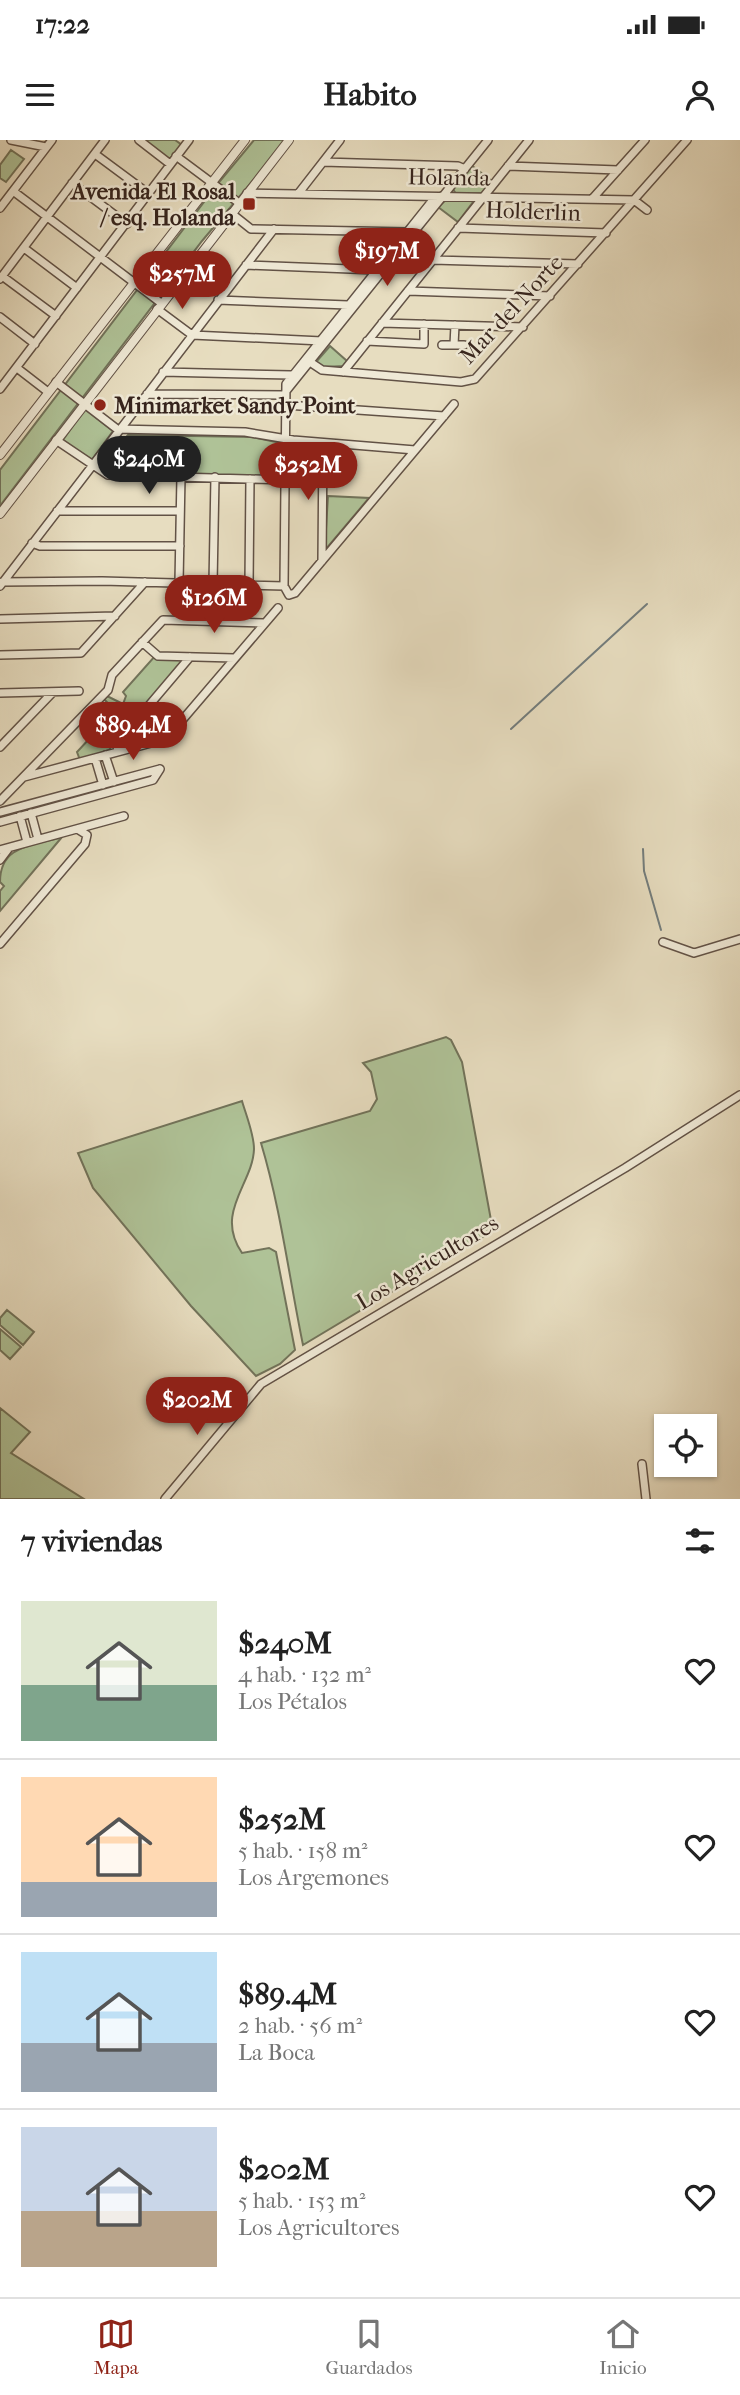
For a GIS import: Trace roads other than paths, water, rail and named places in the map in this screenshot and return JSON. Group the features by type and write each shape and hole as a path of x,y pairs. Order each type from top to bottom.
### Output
{"street":[{"path":"11,140 46,148"},
{"path":"0,208 52,140"},
{"path":"56,316 1,278 105,140"},
{"path":"139,140 170,164"},
{"path":"0,455 132,281 245,140"},
{"path":"0,514 289,140"},
{"path":"298,194 340,140"},
{"path":"454,404 295,593 289,595 285,586 285,393 291,375 323,341 410,233 432,201 442,196 488,140"},
{"path":"343,372 529,140"},
{"path":"592,199 645,140"},
{"name":"Mar del Norte","path":"310,362 322,370 468,382 480,374 523,327 687,140"},
{"path":"0,389 127,224 184,142"},
{"path":"94,154 149,194"},
{"path":"176,156 239,203"},
{"path":"323,162 458,166 465,169"},
{"path":"508,166 618,170"},
{"path":"72,183 127,224"},
{"path":"13,191 132,281 192,335 323,341"},
{"name":"Holanda","path":"247,193 634,200"},
{"path":"634,200 647,210"},
{"path":"230,213 249,228 410,233"},
{"name":"Holderlin","path":"458,228 606,233"},
{"path":"1,584 274,229"},
{"path":"285,393 310,362 348,305 410,233"},
{"path":"24,248 77,288"},
{"path":"433,260 578,264"},
{"path":"246,265 376,270"},
{"path":"408,291 550,296"},
{"path":"218,300 348,305"},
{"path":"0,330 3,320 35,344"},
{"path":"382,323 523,327"},
{"path":"368,341 424,344 424,324"},
{"path":"454,345 455,325"},
{"path":"442,345 464,345"},
{"path":"17,368 48,392"},
{"path":"163,372 291,375"},
{"path":"56,382 120,429 245,432 323,443 415,450"},
{"path":"147,394 285,393"},
{"path":"286,405 444,416"},
{"path":"56,440 108,475 286,480"},
{"path":"321,562 323,443"},
{"path":"179,583 181,476"},
{"path":"214,584 215,477"},
{"path":"248,585 250,479"},
{"path":"57,511 180,511"},
{"path":"32,543 40,546 180,546"},
{"path":"1,584 145,582 285,586"},
{"path":"0,655 81,653 145,582"},
{"path":"24,777 170,736 278,608"},
{"path":"0,619 115,616"},
{"path":"0,801 108,690 112,676 166,620 264,623"},
{"path":"142,642 158,656 234,658"},
{"path":"117,752 118,742 190,656"},
{"path":"1,694 79,691"},
{"path":"0,747 54,692"},
{"path":"105,755 114,782"},
{"path":"95,758 103,785"},
{"path":"0,812 63,800 153,780 160,769 103,785 63,800 31,813 0,822"},
{"path":"31,813 38,839"},
{"path":"20,816 27,842"},
{"path":"0,850 124,816"},
{"path":"0,944 4,935 85,844 87,835 79,830"},
{"path":"0,860 9,848"},
{"path":"663,942 694,953 740,939"},
{"name":"Los Agricultores","path":"165,1499 261,1384 625,1168 740,1095"},
{"path":"642,1464 646,1499"}],"waterway":[{"path":"511,729 647,604"},
{"path":"643,849 644,871 661,930"}],"place":[{"name":"Avenida El Rosal / esq. Holanda","path":"249,204"},
{"name":"Minimarket Sandy Point","path":"100,405"}]}
